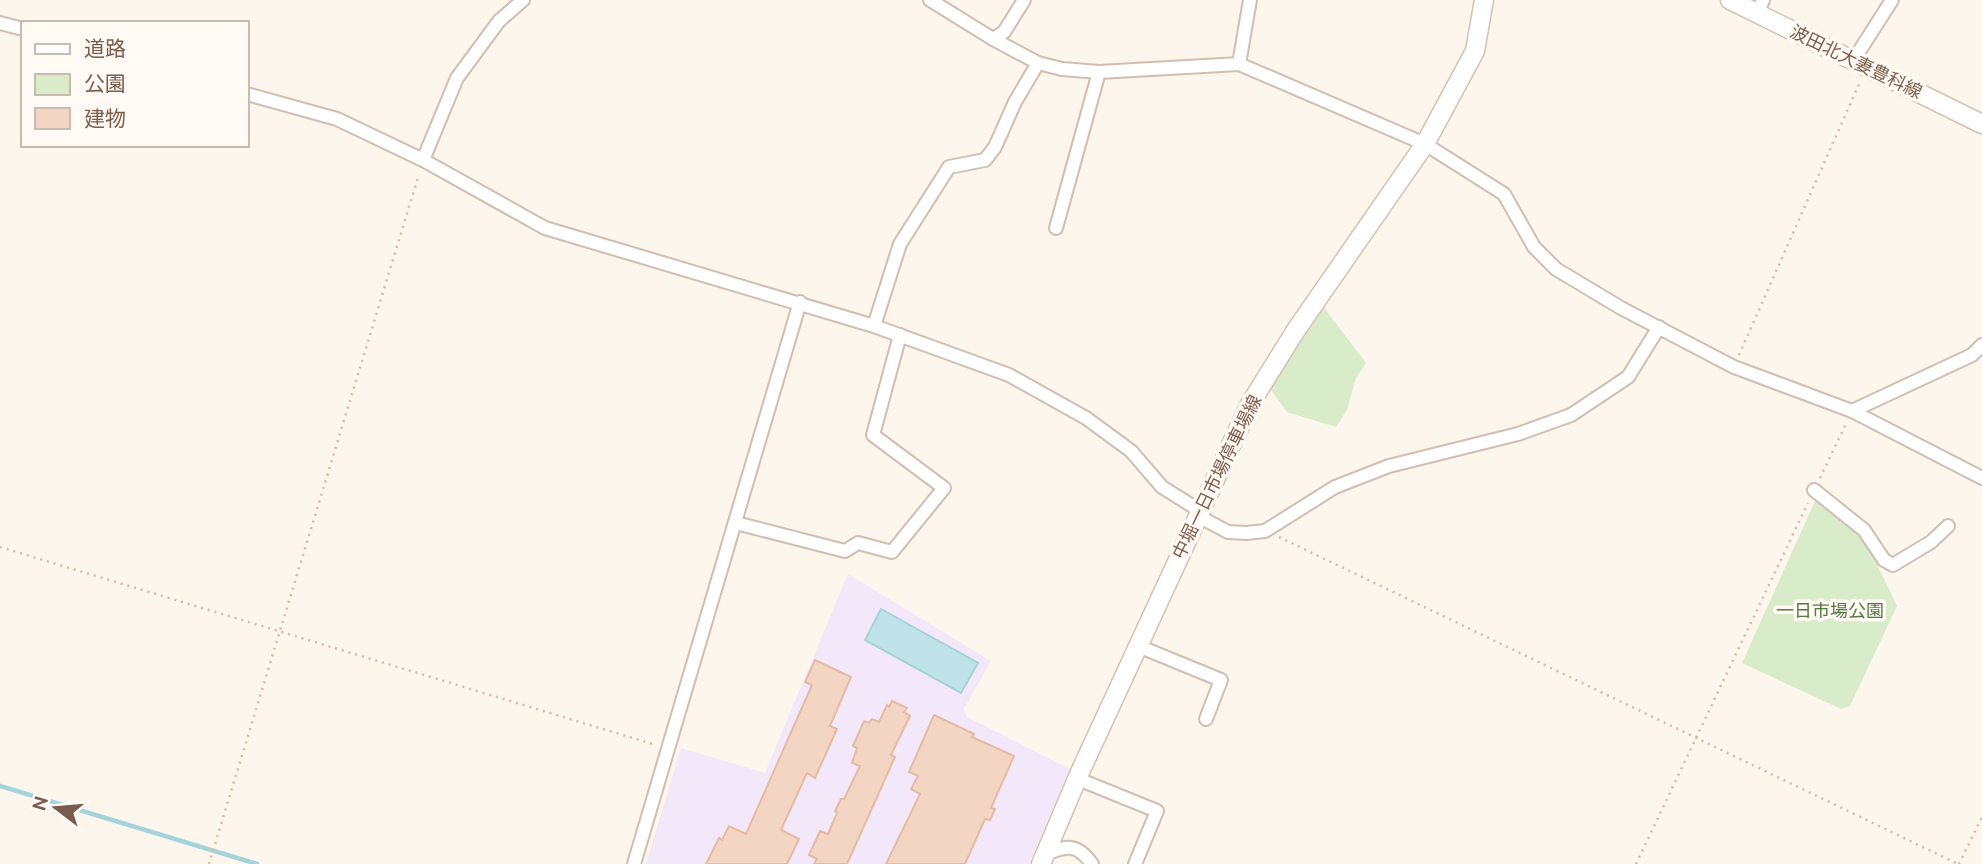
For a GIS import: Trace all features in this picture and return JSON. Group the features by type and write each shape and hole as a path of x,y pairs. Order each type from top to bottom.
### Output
{"main road":[{"name":"中堀一日市場停車場線","path":"1043,860 1250,404 1296,330 1425,144 1475,51 1484,0"},
{"name":"波田北大妻豊科線","path":"1730,0 1760,7 1859,64 1982,124"}],"street":[{"path":"423,160 457,78 499,21 523,0"},
{"path":"930,0 1038,63 1099,72 1239,64 1425,144 1504,194 1534,247 1556,269 1621,308 1734,367 1852,411 1982,478"},
{"path":"993,39 1004,32 1024,0"},
{"path":"1239,64 1250,0"},
{"path":"1859,64 1892,0"},
{"path":"0,23 21,28"},
{"path":"874,326 900,244 949,167 985,160 995,147 1015,102 1038,63"},
{"path":"1056,228 1099,72"},
{"path":"248,94 337,119 423,160 545,228 800,302 1009,375 1086,418 1131,451 1162,487 1228,532 1265,531 1335,487 1357,478 1389,466 1518,434 1570,415 1628,377 1659,327"},
{"path":"634,864 800,302"},
{"path":"736,523 845,551 858,543 892,552 943,488 873,435 900,335"},
{"path":"1852,411 1972,355 1982,345"},
{"path":"1814,490 1864,530 1884,560 1893,565 1931,542 1948,526"},
{"path":"1138,646 1221,680 1206,719"},
{"path":"1078,779 1157,811 1135,864"},
{"path":"1043,860 1065,847 1076,848 1086,855 1092,864"}],"path":[{"path":"1734,367 1859,64"},
{"path":"209,864 423,160"},
{"path":"1636,864 1852,411"},
{"path":"1265,531 1958,864 1982,817"},
{"path":"0,547 670,749"}],"shaded area":[{"path":"848,574 991,661 964,709 967,717 1070,769 1029,864 646,864 681,748 765,773"}],"green space":[{"path":"1324,308 1366,363 1356,378 1347,410 1336,427 1287,412 1268,386"},
{"name":"一日市場公園","path":"1815,501 1864,537 1897,606 1850,706 1841,709 1742,663"}],"water":[{"path":"881,609 978,663 961,693 865,640"}],"building":[{"path":"815,660 851,677 830,726 837,729 815,778 807,773 781,830 799,839 787,864 706,864 719,838 722,840 729,826 746,834 812,685 805,682"},
{"path":"892,701 907,708 904,712 910,716 891,755 895,757 847,864 814,864 817,859 809,855 820,831 828,834 837,813 835,811 860,766 852,763 857,748 853,746 864,721 869,723 872,719 879,722 887,705 889,707"},
{"path":"934,715 974,734 972,737 1014,756 991,808 995,809 990,820 985,819 965,864 886,864 920,794 911,789 918,776 909,772"}],"waterway":[{"path":"0,786 257,864"}]}
